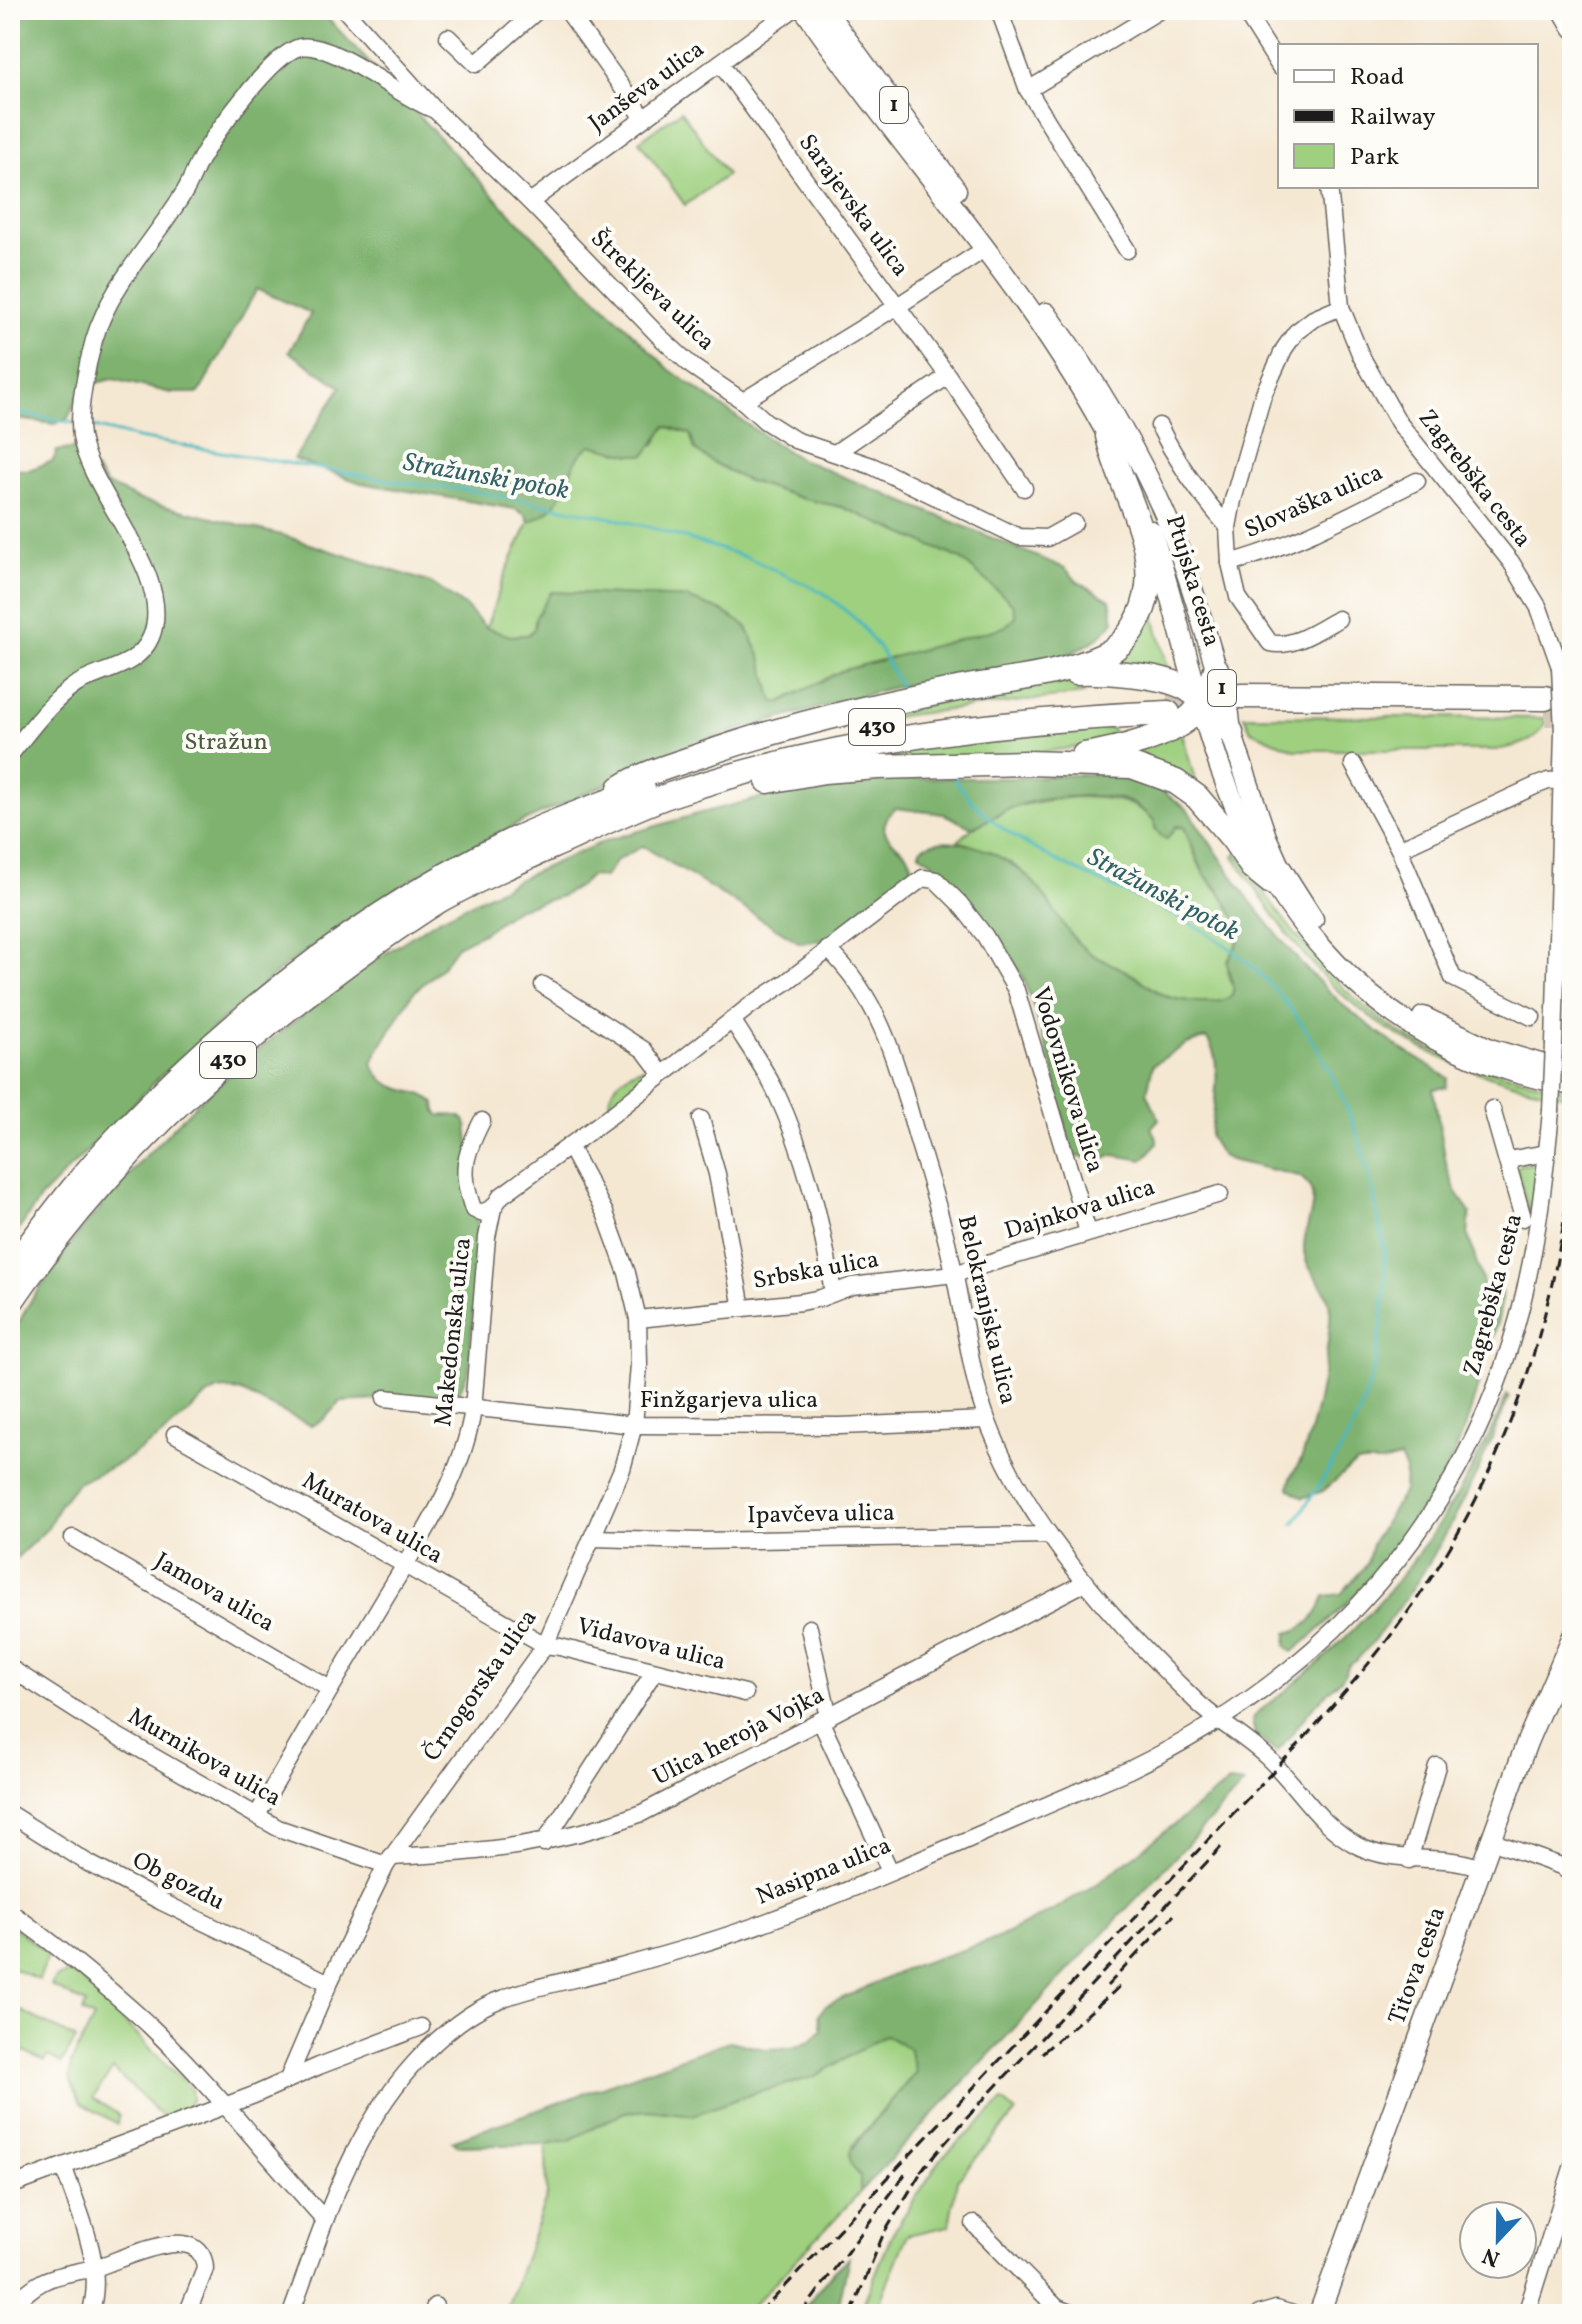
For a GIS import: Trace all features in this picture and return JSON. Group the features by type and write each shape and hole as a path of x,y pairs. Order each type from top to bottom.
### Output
{"highway":[{"path":"600,814 625,785 738,742 888,703 1049,673 1092,659 1119,645 1131,631 1145,604 1147,551 1114,463 1108,436"},
{"path":"1026,763 1104,751 1151,737 1183,722 1202,704 1216,669"},
{"path":"1049,673 1131,674 1186,689 1202,704 1239,713 1545,706"},
{"name":"430","path":"10,1270 115,1140 226,1032 362,926 512,840 797,759 894,739 1101,716 1167,705"},
{"path":"600,814 824,771 1026,763 1132,766 1176,782 1203,804 1252,867 1272,883"},
{"name":"430","path":"10,1303 67,1226 129,1154 240,1048 306,994 438,902 600,814"}],"main road":[{"name":"Ptujska cesta","path":"805,10 999,269 1051,344 1108,436 1133,485 1152,533 1211,738 1241,820 1272,883 1300,923 1329,957 1383,1006 1440,1042 1489,1064 1541,1080 1572,1085"},
{"name":"Ptujska cesta","path":"825,10 1078,357 1120,423 1168,522 1228,707 1239,713 1257,814 1278,864 1309,913 1356,965 1389,994 1442,1028 1517,1059 1572,1073"},
{"name":"Titova cesta","path":"1319,2314 1527,1742 1572,1638"},
{"name":"Titova cesta","path":"1333,2314 1502,1845 1572,1666"}],"street":[{"name":"Štrekljeva ulica","path":"345,10 435,110 530,202 661,338 693,367 743,401 765,421 795,440 872,466 1019,537 1047,538 1074,523"},
{"path":"448,37 476,64 538,10"},
{"path":"567,10 644,118"},
{"name":"Janševa ulica","path":"530,202 792,10"},
{"path":"999,10 1028,90 1127,250"},
{"path":"1028,90 1160,10"},
{"path":"1244,10 1278,64"},
{"path":"1561,10 1572,29"},
{"path":"10,755 70,688 129,662 142,651 150,638 154,624 153,600 136,550 90,464 81,439 80,415 94,340 113,296 186,189 201,158 252,87 289,51 304,46 338,57 418,104 435,110"},
{"name":"Sarajevska ulica","path":"720,63 948,376 1024,488"},
{"name":"Zagrebška cesta","path":"1219,1720 1280,1678 1340,1626 1400,1558 1448,1487 1486,1410 1511,1341 1539,1220 1551,1111 1563,732 1560,667 1539,608 1511,562 1399,423 1361,356 1341,307 1329,188"},
{"path":"743,401 974,256"},
{"name":"Ptujska cesta","path":"1338,619 1289,642 1270,643 1238,597 1230,563 1228,527 1253,428 1273,367 1296,332 1313,319 1341,307"},
{"path":"835,453 948,376"},
{"path":"1159,426 1178,464 1228,527"},
{"name":"Slovaška ulica","path":"1230,563 1273,550 1328,527 1417,481"},
{"path":"1353,764 1399,849 1453,978 1532,1017"},
{"path":"1399,849 1535,786 1562,780"},
{"name":"Makedonska ulica","path":"257,1815 450,1483 469,1435 487,1237 493,1208 501,1196 751,1005 785,983 919,880 927,878"},
{"name":"Vodovnikova ulica","path":"927,878 936,880 947,889 985,936 1016,990 1088,1232"},
{"name":"Belokranjska ulica","path":"828,949 853,977 879,1017 892,1048 934,1190 986,1420 1020,1488 1049,1535 1086,1582 1137,1641 1219,1720"},
{"path":"543,985 644,1050 662,1074"},
{"path":"733,1021 774,1087 803,1159 821,1223 833,1293"},
{"path":"1492,1109 1523,1218"},
{"path":"701,1119 717,1174 742,1308"},
{"path":"482,1121 467,1153 464,1173 473,1209 481,1213 493,1208"},
{"name":"Črnogorska ulica","path":"288,2079 329,1983 388,1861 545,1645 622,1469 634,1425 639,1365 638,1319 619,1248 605,1213 569,1146"},
{"path":"1508,1160 1547,1153"},
{"name":"Dajnkova ulica","path":"954,1274 1220,1194"},
{"name":"Srbska ulica","path":"638,1319 801,1302 852,1286 954,1274"},
{"name":"Finžgarjeva ulica","path":"385,1398 634,1425 840,1426 986,1420"},
{"name":"Muratova ulica","path":"175,1434 545,1645"},
{"name":"Ipavčeva ulica","path":"593,1538 697,1541 1049,1535"},
{"name":"Jamova ulica","path":"73,1538 330,1689"},
{"name":"Ulica heroja Vojka","path":"388,1861 544,1843 642,1813 1086,1582"},
{"path":"809,1628 825,1720 890,1871"},
{"name":"Vidavova ulica","path":"545,1645 745,1693"},
{"name":"Murnikova ulica","path":"10,1668 105,1729 290,1833 388,1861"},
{"path":"544,1843 654,1672"},
{"path":"1219,1720 1272,1761 1324,1823 1339,1835 1380,1856 1449,1861 1481,1868"},
{"name":"Nasipna ulica","path":"291,2314 357,2144 393,2089 426,2051 487,2005 504,1997 702,1944 771,1920 1129,1770 1173,1749 1219,1720"},
{"path":"1409,1860 1437,1766"},
{"name":"Ob gozdu","path":"10,1814 88,1863 150,1896 329,1983"},
{"path":"1502,1845 1561,1866 1572,1875"},
{"path":"10,1912 70,1957 149,2026 225,2105 325,2220"},
{"path":"10,2186 64,2168 421,2027"},
{"path":"64,2168 95,2268 96,2294 90,2314"},
{"path":"1526,2314 1572,2168"},
{"path":"974,2224 1062,2312"},
{"path":"1554,2225 1572,2230"},
{"path":"10,2309 30,2289 48,2279 95,2268 169,2243 185,2245 200,2253 205,2261 205,2269 187,2314"},
{"path":"1259,2314 1276,2309 1293,2314"}],"green space":[{"name":"Stražun","path":"10,10 320,10 504,207 670,370 798,458 1065,568 1077,581 1110,600 1114,621 1091,643 1063,656 886,689 704,740 502,831 422,873 354,916 285,966 215,1027 161,1076 41,1197 10,1243 10,469 29,470 53,461 57,451 78,448 107,485 140,500 285,536 431,583 466,607 486,628 510,636 528,635 534,629 536,617 551,592 687,598 720,610 746,626 762,660 773,702 781,702 841,671 1004,627 1016,617 1013,604 961,559 842,507 804,499 743,479 695,450 690,434 666,426 645,455 631,455 591,445 574,464 554,505 529,522 526,515 515,509 361,483 294,459 341,387 289,352 311,313 257,289 199,393 171,393 113,379 82,386 68,418 55,424 10,418"},
{"path":"681,111 727,175 685,205 639,141"},
{"path":"666,426 690,434 743,479 804,499 842,507 961,559 1013,604 1016,617 1004,627 977,636 841,671 781,702 772,702 762,660 746,626 687,598 552,592 528,635 510,636 486,628 505,574 529,522 544,514 561,496 581,454 591,445 654,446"},
{"path":"1143,611 1154,616 1170,675 1123,667 1109,655"},
{"path":"1077,683 1084,694 906,715 835,729 848,722 1028,684"},
{"path":"1244,716 1546,718 1540,733 1534,738 1496,750 1295,750 1251,731"},
{"path":"1112,728 1116,739 1052,751 855,760 960,735"},
{"path":"1181,730 1199,794 1110,758"},
{"path":"1094,774 1149,782 1187,809 1250,901 1302,965 1344,1006 1394,1044 1448,1078 1446,1087 1433,1089 1447,1168 1455,1189 1470,1213 1468,1235 1485,1290 1494,1290 1498,1286 1501,1290 1498,1320 1466,1425 1445,1474 1389,1558 1343,1607 1293,1652 1286,1646 1287,1633 1307,1624 1325,1596 1341,1594 1367,1564 1372,1544 1404,1491 1405,1468 1400,1458 1382,1463 1356,1463 1323,1491 1303,1498 1289,1488 1313,1423 1330,1322 1328,1298 1309,1267 1304,1249 1313,1200 1307,1183 1299,1176 1230,1160 1221,1155 1210,1137 1216,1072 1212,1047 1206,1038 1187,1044 1153,1065 1147,1092 1159,1119 1151,1128 1157,1144 1143,1160 1114,1155 1099,1161 1071,1155 1053,1069 1024,979 994,932 942,877 935,864 920,854 920,849 933,843 948,842 964,843 997,855 1034,883 1071,935 1096,957 1171,998 1213,1002 1229,997 1233,988 1227,962 1239,941 1238,923 1220,891 1204,874 1184,827 1176,826 1167,839 1158,832 1154,820 1139,808 1129,802 1103,797 1053,798 1023,804 972,828 944,814 895,808 886,821 885,831 906,853 911,861 911,872 903,886 829,939 800,943 643,846 616,861 605,877 590,876 562,896 516,909 483,933 457,946 441,968 412,994 372,1063 385,1081 427,1098 435,1103 439,1115 459,1116 467,1125 478,1232 469,1369 460,1390 450,1399 340,1402 323,1420 311,1426 242,1392 218,1390 160,1437 120,1463 77,1483 60,1504 47,1529 10,1564 10,1340 28,1305 79,1232 197,1103 253,1054 360,970 437,920 532,873 605,841 701,813 809,786 888,778 1014,778"},
{"path":"1080,797 1111,799 1137,807 1154,820 1155,829 1184,827 1203,872 1227,902 1238,922 1238,940 1228,969 1233,989 1229,997 1201,1002 1170,997 1094,956 1075,940 1033,882 1017,867 958,841 972,828 1013,807"},
{"path":"1237,853 1303,944 1354,998 1383,1021 1414,1041 1449,1057 1572,1092 1572,1097 1503,1080 1437,1056 1406,1040 1348,1000 1322,975 1275,918 1234,857"},
{"path":"642,1068 650,1071 651,1075 613,1104 609,1101 612,1090 620,1080"},
{"path":"1536,1163 1530,1217 1517,1170 1519,1165"},
{"path":"1507,1395 1509,1397 1463,1502 1425,1569 1381,1632 1349,1665 1343,1677 1312,1708 1277,1752 1255,1735 1252,1720 1337,1646 1404,1572 1461,1488"},
{"path":"1229,1782 1244,1784 860,2192 860,2176 850,2163 850,2151 916,2072 909,2049 886,2035 813,2077 748,2095 693,2115 650,2110 624,2112 570,2140 546,2144 461,2146 452,2141 729,2041 765,2049 793,2048 810,2041 822,2030 819,2015 825,2006 913,1966 996,1939 1049,1912 1100,1882"},
{"path":"10,1924 48,1955 39,1980 10,1967"},
{"path":"69,1973 80,1978 191,2089 192,2099 185,2110 165,2119 113,2069 93,2098 119,2115 118,2124 81,2103 70,2079 71,2063 94,2018 82,2012 86,2004 51,1986 55,1978"},
{"path":"10,2005 76,2039 62,2063 48,2056 44,2061 10,2044"},
{"path":"886,2035 909,2049 916,2072 853,2145 860,2192 745,2314 505,2314 547,2195 546,2144 570,2140 624,2112 650,2110 693,2115 748,2095 813,2077"},
{"path":"1003,2101 1016,2112 957,2180 949,2226 907,2235 875,2314 859,2314 893,2232 942,2158"},
{"path":"849,2257 837,2314 799,2314 833,2272"}],"waterway":[{"name":"Stražunski potok","path":"10,411 74,423"},
{"name":"Stražunski potok","path":"86,425 138,438 400,482 468,490 595,514 653,528 749,558 824,593 858,621 881,651 901,688"},
{"name":"Stražunski potok","path":"953,776 975,805 1037,850 1185,920 1217,939 1249,964 1278,993 1303,1025 1342,1097 1368,1174 1383,1243 1383,1313 1378,1348 1359,1415 1294,1524"}],"tunnel":[{"path":"1167,697 1207,696"},
{"path":"1545,714 1572,714"}],"railway":[{"path":"759,2314 1299,1744 1397,1627 1433,1575 1465,1520 1493,1464 1516,1405 1552,1284 1572,1159"},
{"path":"966,2118 1222,1846"},
{"path":"1107,1986 1174,1915"},
{"path":"1042,2053 1124,1983"},
{"path":"920,2172 973,2111"},
{"path":"851,2314 883,2235 926,2164"},
{"path":"801,2314 906,2173"}]}
